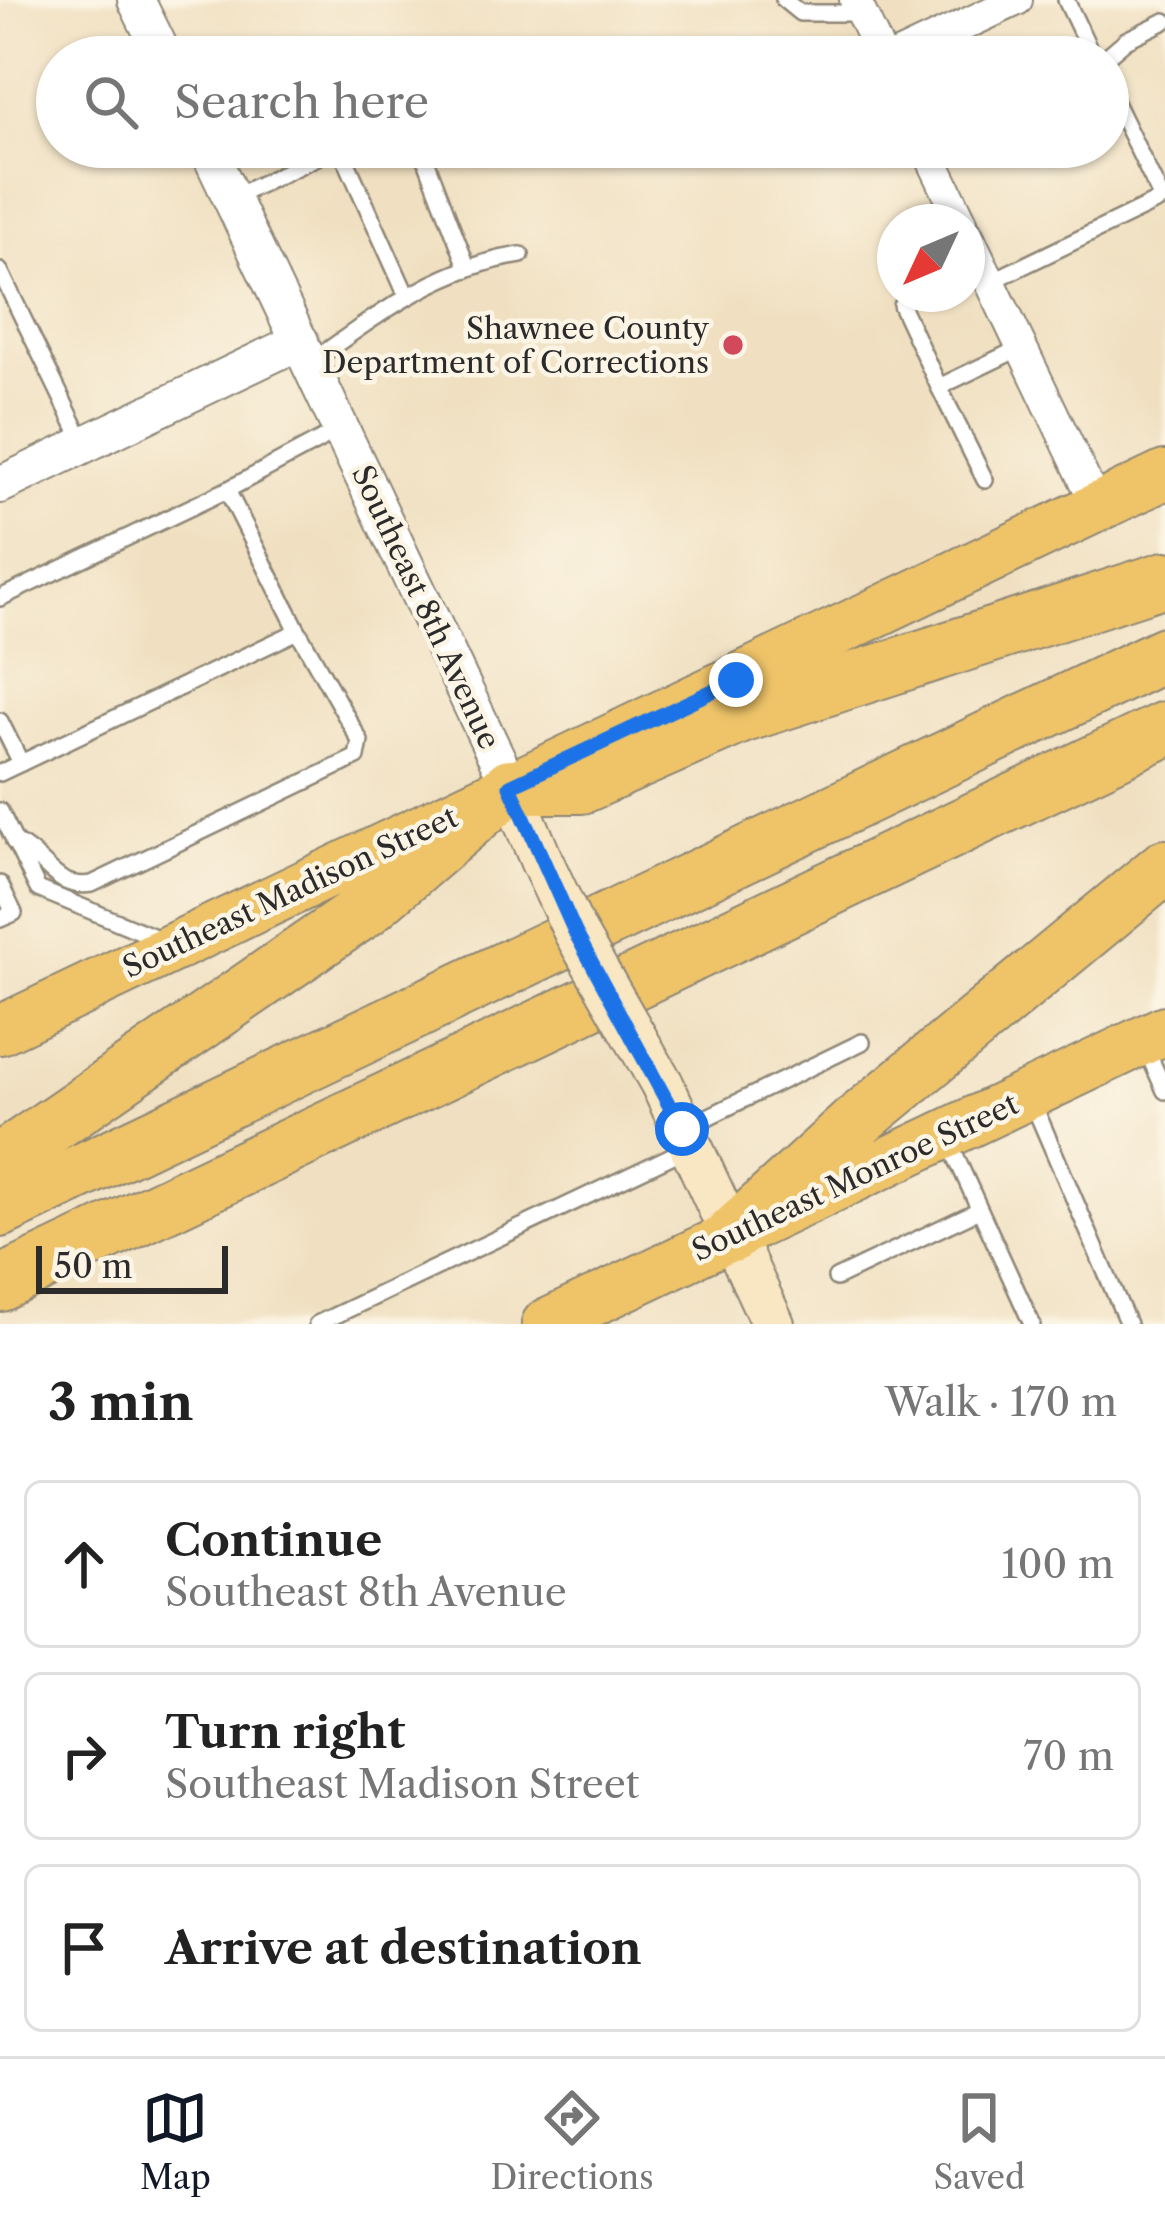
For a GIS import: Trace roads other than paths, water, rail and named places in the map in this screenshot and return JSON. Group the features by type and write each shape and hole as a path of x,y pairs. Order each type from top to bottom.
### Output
{"highway":[{"path":"0,1161 365,909 510,786 582,786 741,716 1165,579"},
{"path":"0,1210 1165,654"},
{"path":"0,1284 1165,729"},
{"path":"732,1235 855,1123 1165,867"}],"main road":[{"name":"Southeast Madison Street","path":"0,1030 1165,476"},
{"name":"Southeast 8th Avenue","path":"510,786 542,862 662,1084 773,1324"},
{"name":"Southeast Monroe Street","path":"546,1324 1154,1035"}],"street":[{"path":"136,0 154,36"},
{"path":"940,36 1012,1"},
{"path":"858,7 872,36"},
{"name":"Southeast 8th Avenue","path":"217,168 510,786"},
{"path":"936,168 953,204"},
{"path":"985,271 1098,508"},
{"path":"0,485 305,352"}],"lane":[{"path":"784,0 800,13 858,7"},
{"path":"1066,0 1083,36"},
{"path":"1129,39 1165,21"},
{"path":"990,282 1162,199 1129,131"},
{"path":"232,198 295,168"},
{"path":"349,168 406,294"},
{"path":"429,168 468,269"},
{"path":"305,352 406,294 468,269 521,255"},
{"path":"0,271 84,445"},
{"path":"904,312 985,480"},
{"path":"939,387 1022,347"},
{"path":"0,598 227,490 342,428"},
{"path":"14,842 39,853 54,878 71,887 92,884 322,778 357,757 360,741 327,690 227,490"},
{"path":"0,773 298,631"},
{"path":"0,721 21,764"},
{"path":"0,811 38,889 176,946"},
{"path":"0,884 14,913 0,920"},
{"path":"1154,1035 1165,1091"},
{"path":"317,1324 687,1138 862,1042"},
{"path":"1029,1094 1128,1324"},
{"path":"946,1133 1032,1324"},
{"path":"836,1278 980,1210"}],"place":[{"name":"Shawnee County Department of Corrections","path":"733,345"}]}
